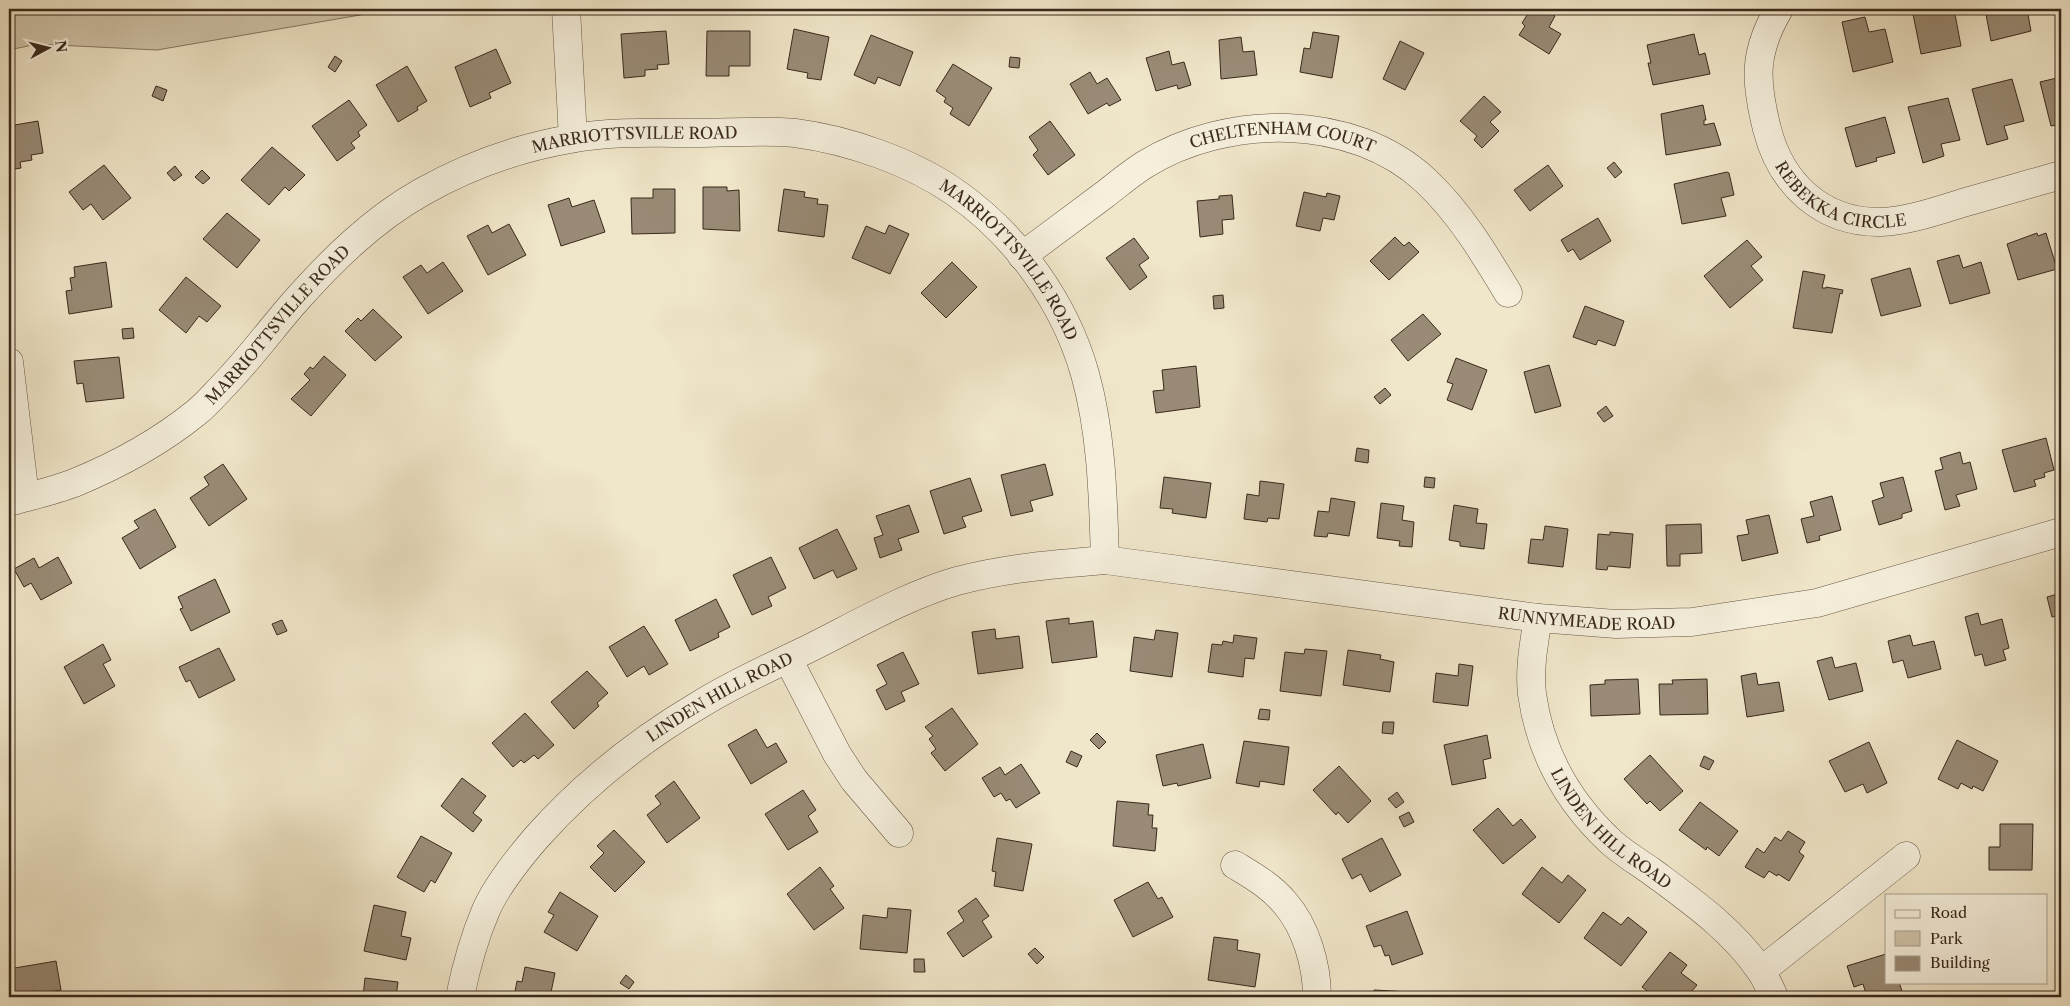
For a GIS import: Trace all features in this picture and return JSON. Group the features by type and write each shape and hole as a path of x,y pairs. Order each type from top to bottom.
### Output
{"street":[{"path":"566,9 573,138"},
{"name":"REBEKKA CIRCLE","path":"1779,9 1766,31 1760,54 1758,80 1762,108 1772,146 1784,172 1803,195 1827,211 1850,219 1881,222 1909,218 2061,175"},
{"name":"CHELTENHAM COURT","path":"1022,256 1144,165 1184,146 1225,132 1271,128 1320,131 1359,141 1396,157 1426,180 1457,214 1508,293"},
{"name":"MARRIOTTSVILLE ROAD","path":"17,500 71,484 121,462 162,437 200,410 247,360 329,265 375,223 420,193 466,170 511,152 573,138 629,133 795,133 852,145 906,165 955,192 993,223 1022,256 1045,287 1071,332 1085,373 1097,423 1103,485 1105,560"},
{"path":"9,362 17,500"},
{"name":"RUNNYMEADE ROAD","path":"1105,560 1538,618 1616,624 1692,622 1817,603 2061,532"},
{"name":"LINDEN HILL ROAD","path":"460,997 468,960 487,908 518,859 557,814 608,767 652,735 700,704 788,658 873,617 956,582 998,572 1053,564 1105,560"},
{"name":"LINDEN HILL ROAD","path":"1538,618 1532,655 1532,693 1540,730 1551,764 1565,790 1585,815 1612,842 1699,907 1733,937 1761,971 1774,997"},
{"path":"788,658 837,754 854,780 899,833"},
{"path":"1761,971 1906,856"},
{"path":"1235,865 1262,882 1285,903 1303,930 1315,978 1317,997"}],"green space":[{"path":"9,9 395,9 157,50 37,44 9,50"}],"building":[{"path":"1531,9 1543,9 1555,16 1549,27 1561,34 1549,54 1519,35 1525,26 1522,23"},
{"path":"1912,9 1954,9 1961,46 1921,54"},
{"path":"1985,9 2027,9 2031,31 1991,41"},
{"path":"1865,17 1869,32 1885,29 1893,62 1853,72 1842,22"},
{"path":"794,29 829,37 821,80 807,78 808,73 787,69"},
{"path":"666,31 669,64 657,65 658,69 645,70 645,76 624,78 621,34"},
{"path":"707,31 750,31 750,66 729,66 729,76 706,76"},
{"path":"1313,32 1339,36 1332,78 1300,72 1304,48 1310,49"},
{"path":"1694,34 1699,55 1705,53 1710,74 1653,85 1648,63 1651,63 1647,45"},
{"path":"871,35 913,52 900,86 878,77 875,84 854,75"},
{"path":"1241,37 1243,52 1254,51 1257,75 1221,79 1219,40"},
{"path":"1400,41 1424,53 1405,90 1383,79"},
{"path":"496,49 511,83 489,93 491,98 470,107 455,67"},
{"path":"1169,51 1172,65 1184,62 1191,85 1178,89 1177,85 1156,91 1146,58"},
{"path":"335,56 342,61 335,72 328,67"},
{"path":"1010,57 1020,58 1019,68 1009,67"},
{"path":"953,64 992,88 969,126 950,114 953,108 944,102 946,98 936,91"},
{"path":"407,66 427,101 417,107 418,110 398,122 376,85"},
{"path":"1090,72 1097,84 1107,78 1121,100 1109,106 1107,103 1088,114 1070,84"},
{"path":"2061,77 2061,124 2051,126 2040,82"},
{"path":"2012,79 2024,121 2004,126 2008,139 1987,145 1972,89"},
{"path":"156,86 167,90 163,101 152,96"},
{"path":"1484,96 1501,112 1490,122 1499,131 1482,148 1474,140 1477,136 1460,121"},
{"path":"1948,98 1960,140 1941,144 1944,156 1923,163 1908,107"},
{"path":"349,100 367,125 358,132 360,136 351,143 355,148 337,161 312,126"},
{"path":"1703,105 1706,120 1704,120 1704,125 1714,123 1721,145 1666,155 1661,114"},
{"path":"1885,117 1895,153 1876,158 1877,161 1856,167 1845,128"},
{"path":"38,121 43,153 31,155 32,160 20,162 21,168 9,170 9,126"},
{"path":"1050,121 1075,155 1048,175 1033,155 1038,150 1029,137"},
{"path":"272,147 305,175 289,191 285,187 269,205 241,180"},
{"path":"1614,162 1622,172 1615,178 1607,168"},
{"path":"104,165 131,198 103,220 91,204 83,210 69,192"},
{"path":"1548,165 1563,186 1530,211 1514,190"},
{"path":"175,166 182,175 174,181 167,173"},
{"path":"202,170 210,178 203,184 195,177"},
{"path":"1729,173 1734,195 1721,198 1726,216 1682,224 1674,184"},
{"path":"703,187 727,187 727,191 739,190 740,231 703,229"},
{"path":"653,189 675,189 675,233 632,234 631,198 653,198"},
{"path":"784,189 805,192 804,197 818,199 817,204 828,205 824,237 778,231"},
{"path":"1304,192 1326,197 1327,193 1340,196 1334,220 1323,218 1320,231 1296,226"},
{"path":"1232,195 1234,219 1222,220 1223,234 1200,237 1197,201 1219,199 1219,196"},
{"path":"569,198 572,207 594,200 605,232 561,246 548,205"},
{"path":"227,213 260,240 237,268 203,239"},
{"path":"1598,218 1611,241 1580,260 1573,249 1568,252 1561,240"},
{"path":"509,224 526,255 488,275 467,236 488,225 492,233"},
{"path":"889,225 909,234 890,274 852,258 866,226 885,234"},
{"path":"2037,233 2038,236 2046,233 2057,269 2018,280 2007,244"},
{"path":"1395,237 1404,246 1409,242 1419,252 1389,280 1370,261"},
{"path":"1134,238 1149,258 1139,265 1147,277 1130,290 1106,258"},
{"path":"1747,240 1762,257 1751,266 1763,280 1730,308 1704,276"},
{"path":"1959,255 1963,268 1981,262 1990,293 1950,304 1937,261"},
{"path":"106,262 112,307 69,314 66,291 72,290 70,278 75,277 74,267"},
{"path":"443,262 463,291 428,314 403,277 421,265 427,273"},
{"path":"952,262 977,287 946,318 921,293"},
{"path":"1910,268 1921,306 1881,316 1871,279"},
{"path":"1803,271 1825,275 1822,288 1843,290 1842,294 1840,293 1832,333 1793,328"},
{"path":"186,277 221,306 207,322 199,316 186,333 159,310"},
{"path":"1223,295 1224,308 1214,309 1213,296"},
{"path":"1585,306 1624,321 1615,346 1598,340 1596,345 1573,337"},
{"path":"373,309 402,337 375,361 345,331 358,318 361,321"},
{"path":"1423,314 1441,334 1408,361 1391,340"},
{"path":"133,328 134,338 123,339 122,329"},
{"path":"324,356 346,375 311,416 291,399 310,380 304,374 310,367 313,369"},
{"path":"119,357 124,398 86,402 83,383 77,384 74,361"},
{"path":"1456,358 1487,370 1472,410 1447,400 1453,384 1447,382"},
{"path":"1549,365 1561,406 1535,413 1524,372"},
{"path":"1196,366 1200,407 1156,413 1153,391 1164,390 1162,370"},
{"path":"1385,388 1391,395 1380,404 1374,397"},
{"path":"1606,406 1613,416 1604,422 1597,413"},
{"path":"2046,438 2054,470 2044,473 2045,477 2034,480 2036,486 2014,492 2002,450"},
{"path":"1357,448 1369,450 1368,463 1355,461"},
{"path":"1960,452 1963,464 1970,462 1977,489 1956,495 1960,506 1945,510 1935,471 1943,469 1940,458"},
{"path":"223,464 247,499 209,526 190,498 209,485 204,477"},
{"path":"1045,464 1053,495 1030,501 1033,511 1011,516 1001,475"},
{"path":"1164,477 1211,483 1206,518 1172,513 1173,509 1160,508"},
{"path":"1425,477 1435,478 1434,488 1424,487"},
{"path":"1903,477 1912,511 1902,514 1902,518 1879,525 1872,501 1884,497 1880,483"},
{"path":"970,478 982,511 962,517 966,527 944,534 930,491"},
{"path":"1260,481 1284,484 1279,519 1268,518 1267,522 1244,519 1247,494 1259,496"},
{"path":"1832,496 1841,530 1819,536 1820,540 1807,543 1801,519 1814,516 1810,502"},
{"path":"1331,498 1355,502 1349,536 1328,533 1327,537 1314,536 1318,511 1329,512"},
{"path":"1381,503 1404,506 1402,520 1414,522 1412,547 1399,546 1400,541 1377,538"},
{"path":"909,505 919,532 898,539 902,550 880,558 874,538 883,535 876,516"},
{"path":"1454,505 1478,509 1476,523 1487,524 1484,549 1460,546 1460,542 1449,540"},
{"path":"155,509 176,547 140,569 122,538 139,528 134,521"},
{"path":"1769,515 1778,553 1742,561 1737,536 1749,534 1746,520"},
{"path":"1701,524 1702,553 1680,554 1680,566 1667,566 1666,525"},
{"path":"1545,526 1568,529 1563,567 1528,563 1531,539 1543,540"},
{"path":"837,529 857,569 837,578 833,570 814,579 799,548"},
{"path":"1610,532 1633,534 1630,568 1608,566 1607,570 1596,569 1598,534 1610,535"},
{"path":"58,557 72,583 41,600 31,583 24,587 14,569 34,558 39,568"},
{"path":"771,557 786,588 768,597 772,606 752,615 733,575"},
{"path":"215,579 230,612 191,631 180,609 183,608 178,597"},
{"path":"2061,593 2061,615 2052,617 2047,597"},
{"path":"716,599 730,627 718,633 719,637 690,651 675,620"},
{"path":"1978,613 1981,625 2002,619 2009,648 2003,650 2006,660 1985,666 1982,654 1975,656 1965,617"},
{"path":"1069,618 1069,624 1093,621 1097,657 1052,663 1046,621"},
{"path":"282,620 287,631 277,635 272,624"},
{"path":"644,626 668,664 649,675 644,666 627,677 609,647"},
{"path":"995,629 996,639 1019,636 1023,668 978,674 972,632"},
{"path":"1156,630 1178,633 1172,677 1130,671 1134,637 1154,640"},
{"path":"1234,635 1257,638 1254,659 1245,658 1243,677 1208,672 1212,644 1222,645 1223,641 1233,643"},
{"path":"1910,635 1913,646 1934,641 1941,669 1908,678 1903,660 1893,663 1888,641"},
{"path":"103,644 111,660 103,664 115,686 84,704 64,667"},
{"path":"219,648 235,680 199,698 190,680 186,682 179,667"},
{"path":"1305,649 1327,651 1321,696 1280,691 1285,652 1304,654"},
{"path":"1348,650 1381,655 1380,659 1394,662 1390,692 1343,685"},
{"path":"903,652 919,684 901,692 905,701 886,710 876,690 887,684 877,665"},
{"path":"1832,657 1835,668 1856,663 1863,691 1829,700 1817,661"},
{"path":"1459,664 1473,666 1468,706 1433,702 1436,673 1458,676"},
{"path":"587,671 608,693 597,703 599,706 574,729 551,702"},
{"path":"1756,673 1758,685 1779,682 1784,711 1747,717 1741,676"},
{"path":"1638,679 1640,714 1591,716 1590,685 1605,684 1605,680"},
{"path":"1707,679 1708,714 1660,715 1659,684 1673,684 1672,680"},
{"path":"952,708 978,744 945,771 931,753 936,749 929,739 933,736 925,727"},
{"path":"1260,709 1270,710 1269,720 1258,719"},
{"path":"525,713 554,745 538,759 534,755 524,763 521,760 513,767 492,743"},
{"path":"1383,722 1394,722 1393,734 1382,733"},
{"path":"756,729 767,748 776,743 787,762 751,784 728,745"},
{"path":"1097,733 1106,742 1099,749 1090,740"},
{"path":"1487,735 1491,758 1483,760 1486,778 1452,785 1444,745"},
{"path":"1957,740 1998,761 1983,791 1973,786 1972,789 1961,783 1958,789 1938,779"},
{"path":"1244,741 1289,747 1284,785 1260,781 1259,787 1236,783"},
{"path":"1869,742 1887,783 1867,793 1863,784 1845,792 1829,761"},
{"path":"1203,744 1211,778 1178,786 1177,783 1163,786 1156,755"},
{"path":"1071,751 1082,756 1077,767 1066,762"},
{"path":"1650,755 1683,791 1660,811 1650,801 1647,804 1624,779"},
{"path":"1704,756 1714,761 1709,770 1700,766"},
{"path":"1021,764 1040,793 1016,808 1010,799 1006,801 1001,793 994,797 982,778 1000,767 1005,775"},
{"path":"1339,766 1371,801 1348,823 1338,812 1336,815 1313,790"},
{"path":"462,778 486,796 473,813 482,820 473,832 441,806"},
{"path":"674,781 700,818 667,843 647,815 661,804 655,796"},
{"path":"803,790 816,810 808,816 818,832 788,850 765,814"},
{"path":"1397,792 1404,802 1396,808 1388,799"},
{"path":"1117,801 1149,804 1148,815 1153,815 1152,828 1157,828 1155,851 1113,846"},
{"path":"1700,802 1738,831 1719,856 1707,847 1706,850 1679,830"},
{"path":"1498,808 1513,826 1521,819 1536,837 1503,864 1473,830"},
{"path":"1409,812 1414,822 1404,827 1399,817"},
{"path":"2000,824 2033,824 2032,870 1989,870 1989,847 2000,847"},
{"path":"614,830 645,862 615,892 590,867 604,853 597,846"},
{"path":"1788,831 1805,842 1799,852 1804,856 1789,881 1769,871 1764,878 1745,867 1757,848 1764,853 1775,837 1781,841"},
{"path":"421,836 452,853 435,883 431,880 424,892 397,877"},
{"path":"997,838 1032,844 1023,891 994,886 996,872 992,871"},
{"path":"1382,838 1401,875 1370,892 1361,874 1352,879 1342,859"},
{"path":"820,867 834,886 830,889 844,908 814,930 787,894"},
{"path":"1542,867 1562,883 1568,875 1586,890 1559,923 1522,894"},
{"path":"1148,882 1158,899 1162,897 1173,917 1133,937 1114,900"},
{"path":"560,892 598,916 577,951 544,932 554,915 548,912"},
{"path":"976,898 989,916 982,921 992,937 963,957 947,933 964,921 958,911"},
{"path":"374,905 406,912 401,936 411,938 406,960 364,951"},
{"path":"888,908 911,910 907,953 860,949 863,915 887,918"},
{"path":"1407,911 1423,954 1392,965 1389,955 1385,956 1381,945 1374,947 1366,926"},
{"path":"1603,912 1621,925 1628,917 1647,932 1621,966 1584,938"},
{"path":"1214,937 1238,940 1237,950 1260,954 1255,987 1208,980"},
{"path":"1035,948 1044,957 1037,964 1028,954"},
{"path":"1670,952 1687,965 1681,973 1697,985 1687,997 1655,997 1642,987"},
{"path":"1885,954 1885,984 1900,984 1903,994 1891,997 1867,997 1863,984 1854,987 1847,966"},
{"path":"914,959 924,959 925,972 914,972"},
{"path":"56,961 61,990 44,993 45,997 35,997 34,991 9,996 9,969"},
{"path":"525,967 555,973 550,997 514,997 517,981 522,982"},
{"path":"626,975 634,982 629,989 620,983"},
{"path":"365,978 398,982 396,997 363,997"},
{"path":"1374,990 1409,992 1408,997 1374,997"}]}
